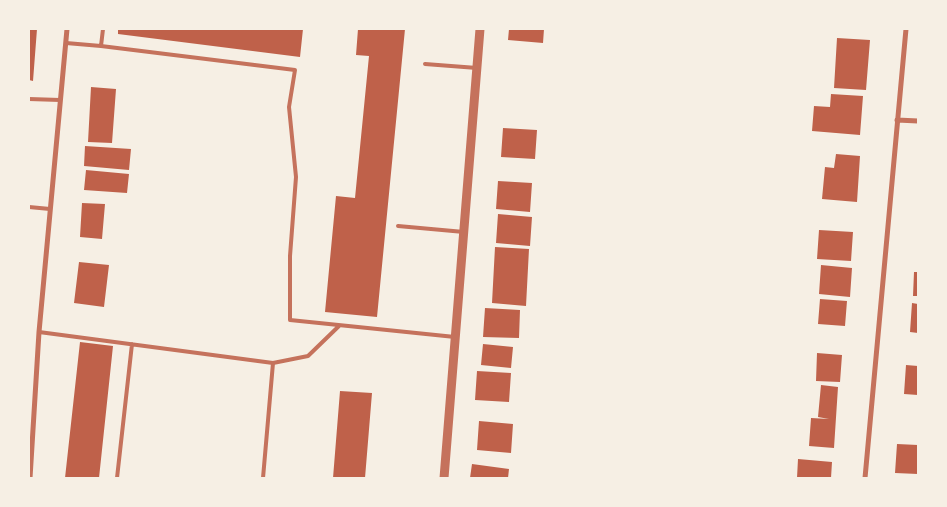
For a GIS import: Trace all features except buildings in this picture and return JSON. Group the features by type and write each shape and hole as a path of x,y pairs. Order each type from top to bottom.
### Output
{"street":[{"path":"30,478 39,332 68,29"},
{"path":"444,478 480,29"},
{"path":"865,478 906,29"},
{"path":"897,120 918,122"}],"lane":[{"path":"101,46 103,29"},
{"path":"66,42 295,70 289,107 296,177 290,256 290,320 455,338"},
{"path":"425,64 477,68"},
{"path":"29,99 60,100"},
{"path":"29,207 50,209"},
{"path":"398,226 464,232"},
{"path":"39,332 273,363 308,356 339,326"},
{"path":"117,478 132,344"},
{"path":"262,478 273,363"}]}
